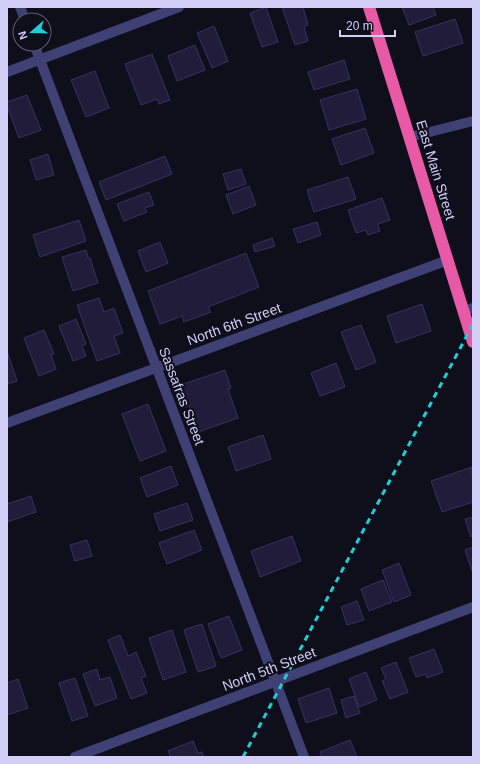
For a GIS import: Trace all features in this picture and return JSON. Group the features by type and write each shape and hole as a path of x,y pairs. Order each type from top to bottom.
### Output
{"highway":[{"name":"East Main Street","path":"369,7 448,260 468,310 473,342"}],"street":[{"path":"7,72 179,7"},
{"name":"Sassafras Street","path":"37,52 304,757"},
{"path":"410,137 473,121"},
{"name":"North 6th Street","path":"7,423 448,260"},
{"name":"North 5th Street","path":"75,757 473,607"}],"building":[{"path":"266,7 278,42 262,47 250,13"},
{"path":"282,7 303,7 308,25 304,27 308,41 295,45"},
{"path":"402,7 433,7 436,15 409,25"},
{"path":"455,19 463,43 423,56 415,32"},
{"path":"214,26 228,61 212,68 197,33"},
{"path":"195,45 205,70 177,81 168,56"},
{"path":"152,54 170,100 159,104 157,99 141,105 125,64"},
{"path":"344,60 350,79 314,90 308,72"},
{"path":"95,71 109,108 86,117 71,80"},
{"path":"357,89 366,119 329,130 320,100"},
{"path":"27,95 41,130 19,138 7,106 7,102"},
{"path":"365,128 374,153 341,165 332,139"},
{"path":"48,154 54,175 36,180 30,160"},
{"path":"165,156 172,174 106,200 99,182"},
{"path":"241,169 246,184 228,190 223,174"},
{"path":"348,177 356,199 314,212 307,190"},
{"path":"249,186 256,205 233,214 226,195"},
{"path":"149,192 154,205 145,208 147,212 124,221 117,204"},
{"path":"382,198 390,220 378,224 380,231 368,235 366,230 356,233 348,210"},
{"path":"79,220 86,241 40,257 33,235"},
{"path":"317,222 321,235 298,243 293,229"},
{"path":"272,238 275,246 255,252 253,245"},
{"path":"160,242 168,263 146,272 138,251"},
{"path":"86,250 98,283 73,291 62,257"},
{"path":"246,253 259,287 208,307 211,312 184,322 182,316 160,324 148,291"},
{"path":"99,298 104,312 114,308 123,333 114,336 120,353 97,361 77,305"},
{"path":"422,304 431,331 396,343 387,316"},
{"path":"76,319 86,344 82,346 86,356 73,361 59,326"},
{"path":"361,325 376,362 356,370 341,332"},
{"path":"44,330 54,354 51,355 56,369 39,376 24,338"},
{"path":"7,351 17,381 7,384"},
{"path":"336,363 345,387 320,396 311,373"},
{"path":"225,370 231,388 228,389 238,418 198,432 189,406 185,407 178,386"},
{"path":"148,404 166,451 140,461 122,414"},
{"path":"263,435 271,459 236,471 228,447"},
{"path":"171,466 178,485 147,497 140,478"},
{"path":"472,467 473,502 442,512 431,481"},
{"path":"31,496 36,512 7,522 7,504"},
{"path":"187,503 193,520 160,531 154,514"},
{"path":"473,517 473,536 471,537 465,519"},
{"path":"194,530 202,550 167,564 159,543"},
{"path":"292,536 301,561 260,577 251,551"},
{"path":"87,540 92,556 75,561 70,545"},
{"path":"473,547 473,571 472,571 465,550"},
{"path":"399,563 411,595 394,602 382,570"},
{"path":"383,580 392,602 369,611 361,589"},
{"path":"357,601 364,620 347,625 341,607"},
{"path":"229,616 242,650 221,658 208,624"},
{"path":"202,624 216,666 198,672 184,630"},
{"path":"172,630 186,672 163,680 149,638"},
{"path":"120,635 128,656 136,652 146,676 141,678 147,693 131,699 108,640"},
{"path":"434,649 443,672 427,678 426,674 416,677 409,658"},
{"path":"396,662 408,692 390,699 382,681 386,679 381,668"},
{"path":"97,669 100,680 110,677 117,698 95,706 83,674"},
{"path":"366,672 377,700 359,707 349,679"},
{"path":"75,678 88,716 72,721 59,683"},
{"path":"18,679 28,708 7,715 7,683"},
{"path":"329,688 337,713 306,723 298,699"},
{"path":"354,696 360,713 346,718 341,700"},
{"path":"350,740 357,757 322,757 320,752"},
{"path":"193,741 198,753 202,752 204,757 171,757 168,751"}],"railway":[{"path":"243,757 473,324"}]}
